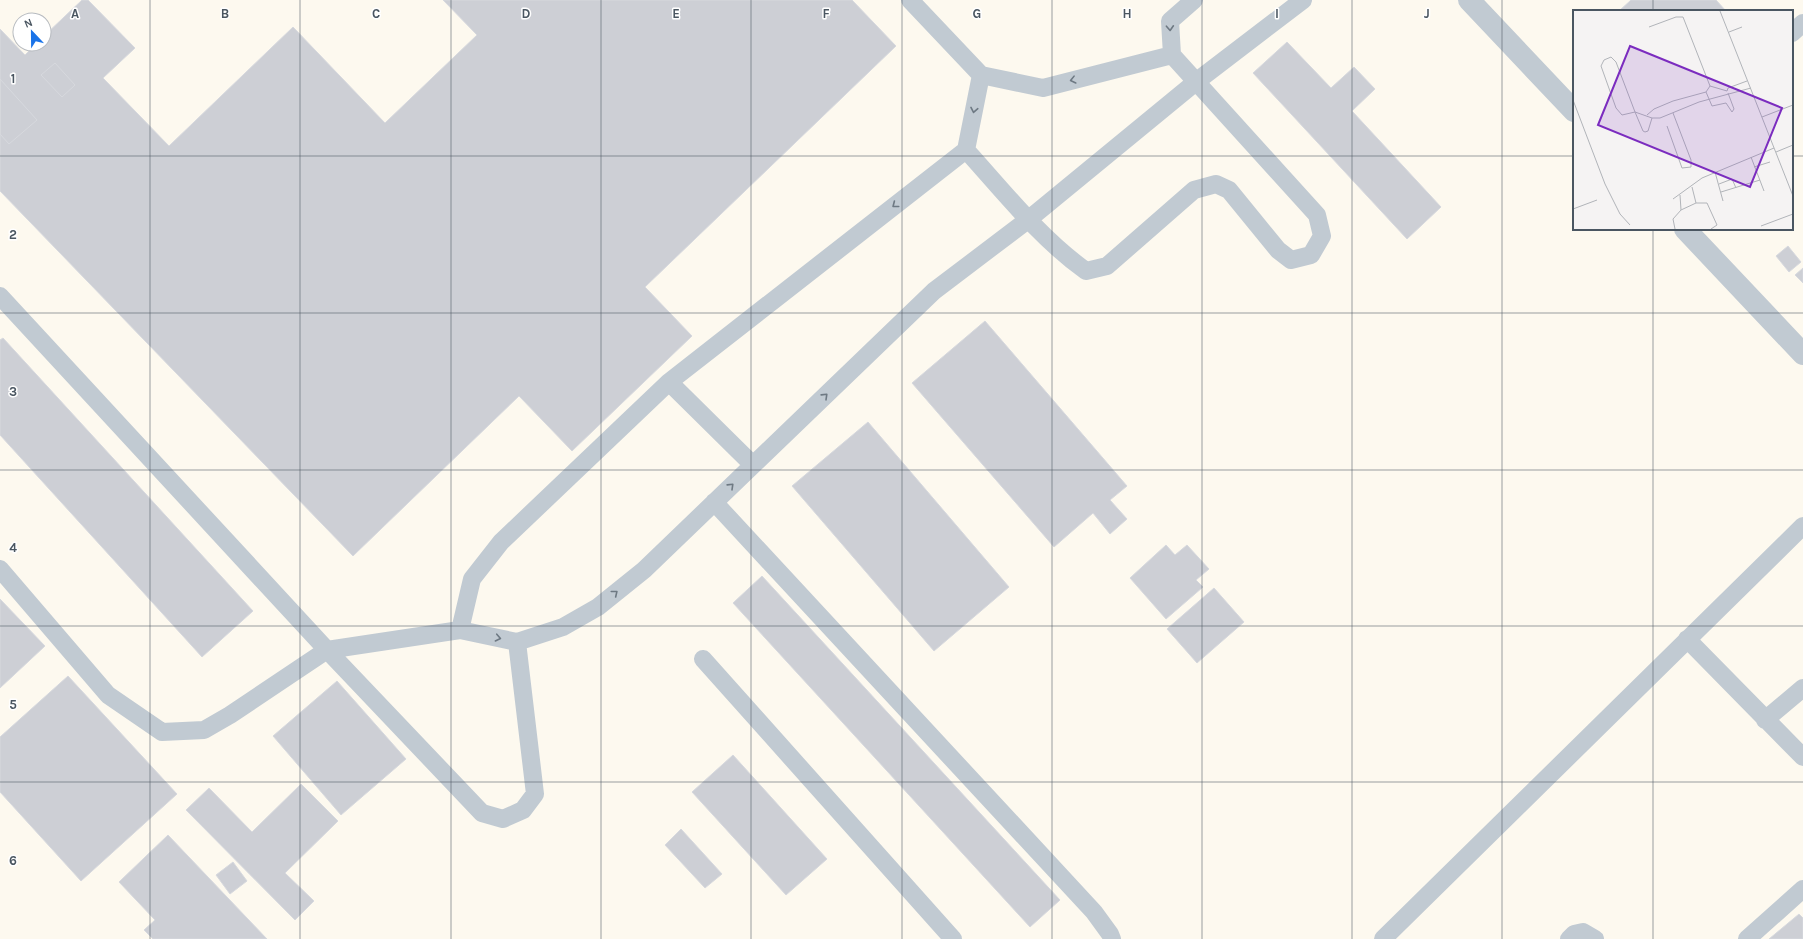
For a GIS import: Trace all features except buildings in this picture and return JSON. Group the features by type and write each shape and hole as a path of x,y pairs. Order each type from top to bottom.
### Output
{"street":[{"path":"1469,0 1573,110"},
{"path":"1687,230 1803,354"}],"lane":[{"path":"910,0 981,75 1043,88 1172,55"},
{"path":"966,150 1029,219 1072,261 1086,271 1106,266 1194,190 1216,184 1229,190 1278,250 1290,260 1311,255 1322,236 1317,215 1172,55 1170,21 1194,0"},
{"path":"0,569 108,695 162,732 204,730 230,715 327,650 460,630 517,642 563,627 598,607 644,570 934,291 1029,219 1197,81 1303,0"},
{"path":"1793,33 1803,23"},
{"path":"460,630 472,579 501,542 669,382 966,150 981,75"},
{"path":"0,296 327,650 482,813 503,819 523,810 535,794 517,642"},
{"path":"669,382 753,465"},
{"path":"714,502 1094,912 1112,939"},
{"path":"1388,937 1803,526"},
{"path":"1688,639 1765,720 1803,757"},
{"path":"703,659 953,939"},
{"path":"1765,720 1803,688"},
{"path":"1747,939 1803,889"},
{"path":"1569,939 1574,934 1583,932 1595,939"}],"shaded area":[{"path":"0,0 1803,0 1803,939 0,939"}]}
